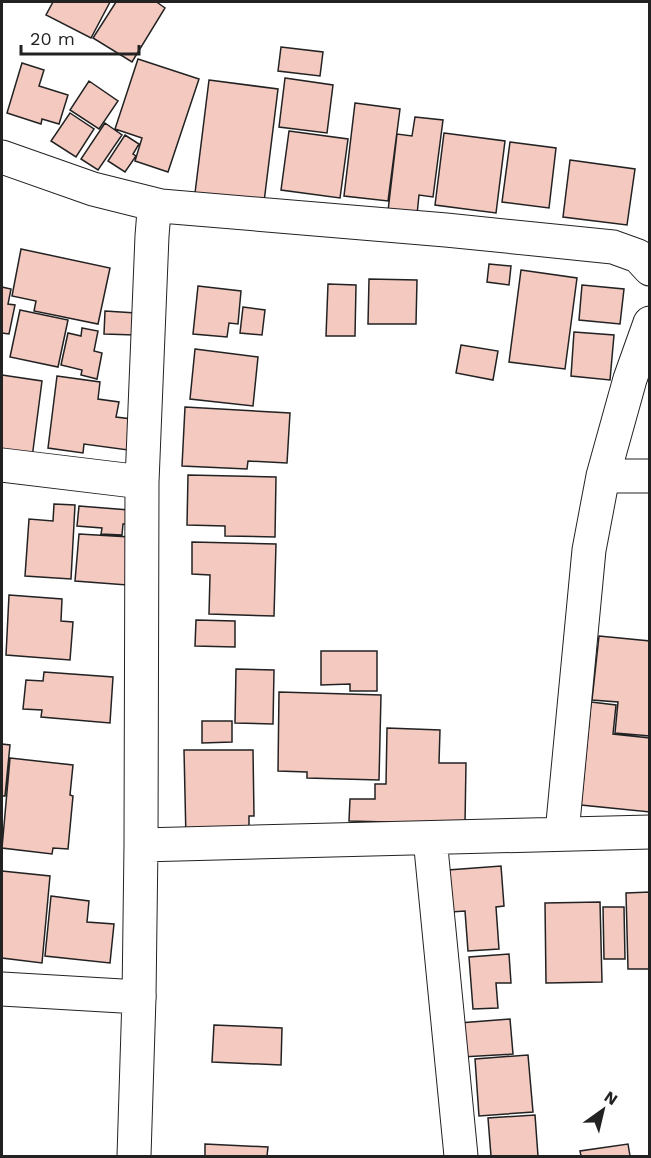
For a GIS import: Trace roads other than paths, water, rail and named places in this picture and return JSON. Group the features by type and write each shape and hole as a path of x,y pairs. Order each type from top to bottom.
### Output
{"street":[{"path":"2,157 93,189 161,206 614,247 638,256 650,269"},
{"path":"134,1156 141,845 142,482 152,236 154,211 161,206"},
{"path":"562,833 589,550 603,476 630,379 650,323"},
{"path":"2,465 142,482"},
{"path":"603,476 650,476"},
{"path":"141,845 650,832"},
{"path":"430,838 461,1156"},
{"path":"2,989 139,997"}]}
